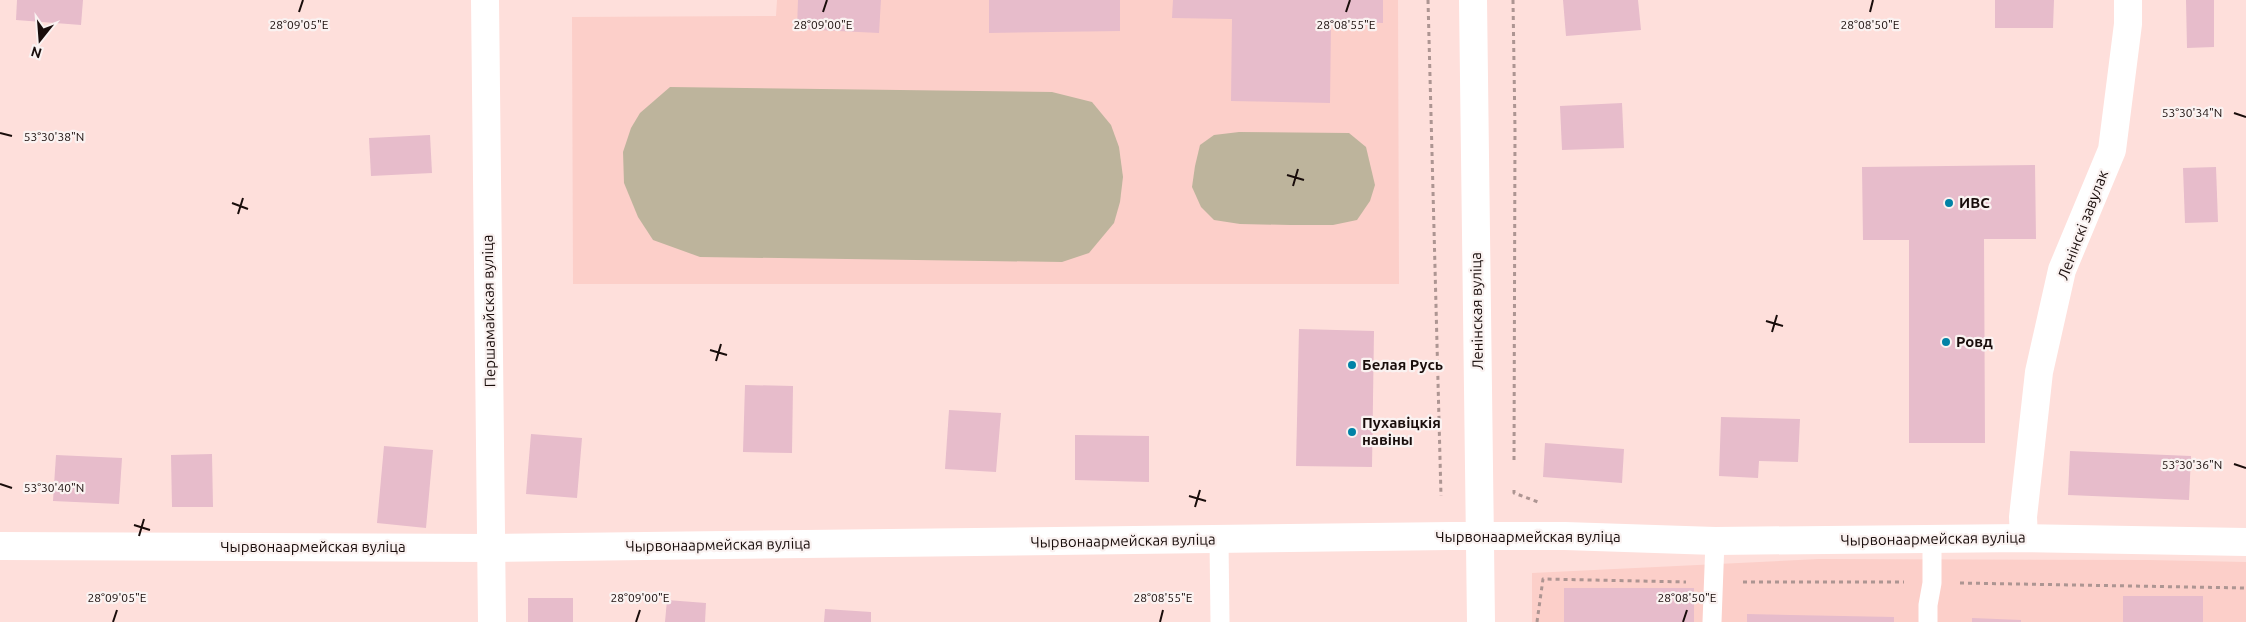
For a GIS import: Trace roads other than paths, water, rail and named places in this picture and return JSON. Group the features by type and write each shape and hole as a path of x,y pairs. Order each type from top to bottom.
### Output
{"street":[{"name":"Першамайская вуліца","path":"485,0 492,622"},
{"name":"Ленінская вуліца","path":"1473,0 1481,622"},
{"name":"Ленінскі завулак","path":"2024,538 2023,517 2039,372 2062,270 2112,150 2128,24 2128,0"},
{"name":"Чырвонаармейская вуліца","path":"0,546 492,548 1565,536 1715,541 2024,538 2246,542"}],"lane":[{"path":"1219,540 1220,622"},
{"path":"1928,622 1928,605 1932,583 1932,540"},
{"path":"1712,622 1715,541"}],"place":[{"name":"ИВС","path":"1949,203"},
{"name":"Ровд","path":"1946,342"},
{"name":"Белая Русь","path":"1352,365"},
{"name":"Пухавіцкія навіны","path":"1352,432"}]}
